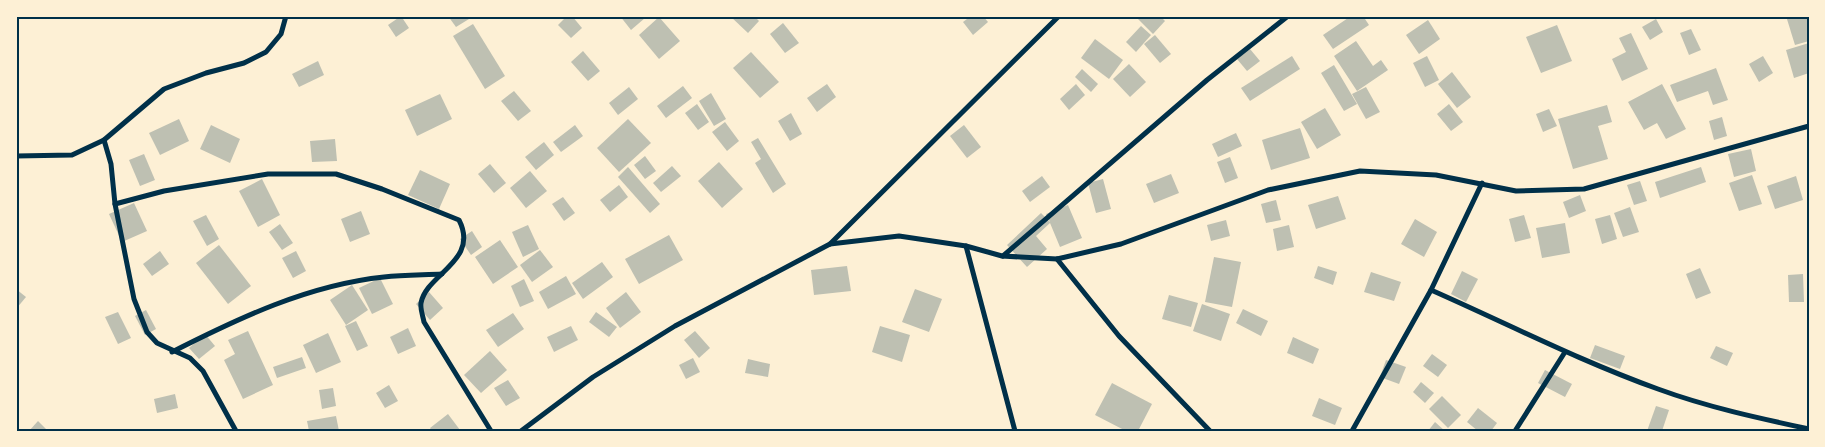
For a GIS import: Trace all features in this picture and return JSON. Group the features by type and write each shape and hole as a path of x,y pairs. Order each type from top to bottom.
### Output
{"street":[{"path":"16,156 72,155 104,140 164,89 206,73 244,63 266,52 281,34 286,16"},
{"path":"521,431 593,377 674,326 830,244 1059,16"},
{"path":"1002,256 1110,166 1207,80 1288,16"},
{"path":"830,244 899,236 966,246 1002,256 1057,259 1121,244 1268,190 1360,171 1436,175 1516,191 1584,189 1809,126"},
{"path":"104,140 134,299 148,332 157,344 172,352 190,358 203,371 236,431"},
{"path":"115,204 164,191 268,174 336,174 382,189 459,220 464,230 464,243 457,258 421,301 421,309 424,322 491,431"},
{"path":"1352,431 1431,290 1482,183"},
{"path":"966,246 1015,431"},
{"path":"1057,259 1118,336 1210,431"},
{"path":"172,352 245,316 303,295 385,277 442,274"},
{"path":"1431,290 1566,352 1659,390 1734,413 1809,429"},
{"path":"1515,431 1566,352"}],"building":[{"path":"401,16 409,28 396,37 388,25"},
{"path":"448,16 467,16 469,19 456,27"},
{"path":"567,16 572,16 582,28 571,38 558,25"},
{"path":"620,16 643,16 645,18 631,30"},
{"path":"730,16 754,16 759,21 748,33"},
{"path":"971,16 983,16 988,22 973,35 963,22"},
{"path":"1135,16 1160,16 1165,21 1153,34"},
{"path":"1351,16 1363,16 1369,25 1333,49 1323,35"},
{"path":"1786,16 1809,16 1809,41 1795,45"},
{"path":"659,17 680,41 659,59 639,35"},
{"path":"1656,19 1663,32 1650,40 1642,27"},
{"path":"1428,20 1440,39 1419,54 1406,35"},
{"path":"783,23 799,43 785,53 770,34"},
{"path":"473,24 505,76 485,89 453,36"},
{"path":"1557,25 1572,61 1541,73 1526,37"},
{"path":"1141,26 1151,35 1136,52 1126,42"},
{"path":"1691,29 1701,50 1689,55 1680,33"},
{"path":"1631,33 1648,69 1622,81 1612,59 1626,52 1619,38"},
{"path":"1155,35 1171,54 1160,63 1144,44"},
{"path":"1095,39 1123,60 1109,79 1081,58"},
{"path":"1356,41 1373,66 1381,60 1388,70 1357,91 1334,56"},
{"path":"1809,43 1809,73 1794,78 1786,50"},
{"path":"1250,49 1260,61 1247,71 1237,59"},
{"path":"583,51 600,71 588,81 571,62"},
{"path":"751,52 779,82 760,98 733,68"},
{"path":"1292,56 1300,69 1250,101 1241,88"},
{"path":"1427,56 1439,80 1425,87 1413,63"},
{"path":"1763,56 1773,73 1759,82 1749,64"},
{"path":"318,61 324,75 299,87 292,74"},
{"path":"1129,64 1146,82 1130,97 1113,79"},
{"path":"1334,65 1357,104 1344,111 1321,73"},
{"path":"1716,68 1728,100 1713,105 1708,91 1677,102 1670,85"},
{"path":"1082,69 1098,84 1091,92 1075,77"},
{"path":"1452,72 1471,97 1457,108 1438,84"},
{"path":"827,84 836,97 817,112 807,98"},
{"path":"1076,84 1085,95 1069,110 1060,99"},
{"path":"1662,84 1686,129 1666,139 1657,123 1644,130 1628,102"},
{"path":"683,86 692,98 666,118 657,106"},
{"path":"629,87 638,99 618,115 609,103"},
{"path":"1366,87 1380,112 1366,119 1352,94"},
{"path":"514,91 531,111 518,121 501,101"},
{"path":"711,93 726,119 714,126 699,101"},
{"path":"440,94 452,119 417,136 405,110"},
{"path":"697,104 709,122 698,130 685,113"},
{"path":"1449,104 1463,122 1451,131 1437,114"},
{"path":"1607,105 1612,122 1598,126 1608,159 1573,169 1558,119"},
{"path":"1325,108 1341,135 1317,149 1301,122"},
{"path":"1549,109 1557,126 1543,132 1536,114"},
{"path":"791,113 802,134 790,141 778,121"},
{"path":"1722,117 1727,136 1714,140 1709,121"},
{"path":"179,119 189,141 160,155 149,133"},
{"path":"628,119 651,143 619,172 597,148"},
{"path":"725,122 739,141 727,151 712,132"},
{"path":"211,125 240,139 230,163 200,149"},
{"path":"575,125 583,136 561,152 553,142"},
{"path":"964,125 981,147 967,158 950,136"},
{"path":"1300,128 1310,158 1271,170 1262,140"},
{"path":"1236,133 1242,146 1218,157 1212,144"},
{"path":"758,138 786,184 773,193 755,163 761,159 751,142"},
{"path":"335,139 337,161 312,162 310,141"},
{"path":"544,142 554,155 536,170 525,157"},
{"path":"1751,149 1756,171 1734,177 1728,154"},
{"path":"144,154 155,180 140,186 129,160"},
{"path":"645,156 656,171 645,179 634,165"},
{"path":"1230,157 1238,178 1225,183 1217,162"},
{"path":"719,162 743,189 722,208 698,181"},
{"path":"490,164 506,183 494,193 478,174"},
{"path":"672,166 681,176 661,192 653,183"},
{"path":"628,167 660,204 650,213 618,177"},
{"path":"1701,167 1706,182 1660,198 1655,182"},
{"path":"420,170 450,184 439,209 408,195"},
{"path":"530,171 547,191 526,208 510,188"},
{"path":"1171,174 1179,193 1154,203 1146,184"},
{"path":"1752,175 1762,204 1739,211 1729,183"},
{"path":"1042,176 1050,187 1030,202 1022,191"},
{"path":"1796,176 1803,200 1775,209 1767,186"},
{"path":"262,179 280,215 258,227 239,191"},
{"path":"1103,179 1111,209 1096,213 1088,183"},
{"path":"1640,181 1647,201 1634,205 1627,185"},
{"path":"619,185 628,197 610,212 600,200"},
{"path":"1580,195 1586,211 1569,218 1563,202"},
{"path":"1338,196 1346,219 1316,229 1308,205"},
{"path":"563,197 575,213 564,221 552,204"},
{"path":"1276,200 1281,220 1266,223 1261,204"},
{"path":"134,203 147,231 122,242 109,214"},
{"path":"1068,205 1082,238 1060,247 1050,223 1036,236 1047,249 1027,267 1007,245 1041,213 1050,222 1046,214"},
{"path":"1630,207 1639,232 1623,237 1614,213"},
{"path":"361,211 370,234 350,242 341,219"},
{"path":"206,215 219,239 207,246 193,221"},
{"path":"1524,215 1531,238 1515,242 1509,219"},
{"path":"1610,215 1617,239 1602,244 1595,219"},
{"path":"1415,219 1437,232 1424,257 1401,244"},
{"path":"1226,220 1230,236 1211,241 1207,225"},
{"path":"1565,223 1570,253 1542,258 1536,228"},
{"path":"280,224 293,243 282,250 269,232"},
{"path":"528,225 539,249 523,257 512,232"},
{"path":"1289,225 1294,247 1277,251 1273,229"},
{"path":"472,231 482,247 471,255 460,239"},
{"path":"669,235 683,260 639,284 625,259"},
{"path":"500,240 518,267 493,284 475,257"},
{"path":"219,245 251,286 228,304 196,263"},
{"path":"540,250 553,267 532,282 520,265"},
{"path":"160,251 169,264 152,276 143,264"},
{"path":"296,251 306,271 293,278 282,258"},
{"path":"1214,257 1241,262 1232,307 1205,302"},
{"path":"602,262 613,277 583,299 572,283"},
{"path":"847,266 851,291 814,295 811,270"},
{"path":"1318,266 1337,272 1333,285 1314,278"},
{"path":"1700,268 1711,293 1696,299 1686,274"},
{"path":"1462,271 1478,279 1466,302 1451,294"},
{"path":"1371,272 1401,282 1394,301 1364,292"},
{"path":"1803,274 1804,302 1789,302 1788,275"},
{"path":"566,276 576,294 548,309 539,292"},
{"path":"380,278 393,304 372,314 359,288"},
{"path":"524,279 534,301 520,307 511,286"},
{"path":"352,285 368,310 346,325 330,300"},
{"path":"16,289 26,297 16,309"},
{"path":"915,289 942,299 929,332 902,322"},
{"path":"429,292 443,308 430,320 416,304"},
{"path":"626,292 641,312 620,328 606,308"},
{"path":"1169,295 1198,303 1191,327 1162,319"},
{"path":"1202,304 1230,314 1221,341 1193,331"},
{"path":"1243,309 1268,321 1261,336 1236,323"},
{"path":"146,310 156,329 145,335 135,316"},
{"path":"118,312 131,338 118,344 105,317"},
{"path":"596,312 617,327 609,337 589,322"},
{"path":"513,313 524,329 498,347 486,330"},
{"path":"356,321 368,346 357,351 345,326"},
{"path":"571,326 578,340 554,352 547,337"},
{"path":"880,326 910,335 902,362 872,352"},
{"path":"408,328 416,346 398,354 390,337"},
{"path":"248,331 273,385 243,399 224,360 235,354 228,340"},
{"path":"695,331 710,348 699,358 684,340"},
{"path":"328,333 341,362 316,373 303,345"},
{"path":"205,334 215,346 199,359 189,348"},
{"path":"1293,337 1319,349 1313,364 1287,353"},
{"path":"1595,345 1625,356 1620,369 1590,358"},
{"path":"1716,346 1733,353 1727,366 1710,358"},
{"path":"490,351 507,370 481,393 464,375"},
{"path":"1432,354 1447,365 1438,377 1423,366"},
{"path":"302,357 306,368 277,378 273,367"},
{"path":"693,358 700,372 686,379 679,365"},
{"path":"748,359 770,364 768,377 745,373"},
{"path":"1386,360 1406,367 1399,384 1380,377"},
{"path":"1545,370 1572,384 1565,397 1538,383"},
{"path":"508,380 520,398 506,406 494,388"},
{"path":"1421,382 1434,393 1425,403 1413,392"},
{"path":"1112,383 1152,404 1138,431 1126,431 1095,415"},
{"path":"389,385 398,401 385,408 376,393"},
{"path":"333,388 336,406 322,409 319,390"},
{"path":"175,394 178,408 157,413 154,399"},
{"path":"1442,396 1461,415 1448,428 1429,409"},
{"path":"1319,398 1342,408 1335,425 1312,416"},
{"path":"1656,406 1669,410 1662,431 1647,431"},
{"path":"1478,408 1497,423 1491,431 1478,431 1467,422"},
{"path":"448,414 460,430 432,431 430,428"},
{"path":"336,416 339,431 309,431 307,421"},
{"path":"38,421 48,431 29,431"},
{"path":"1435,422 1445,431 1428,431"}]}
